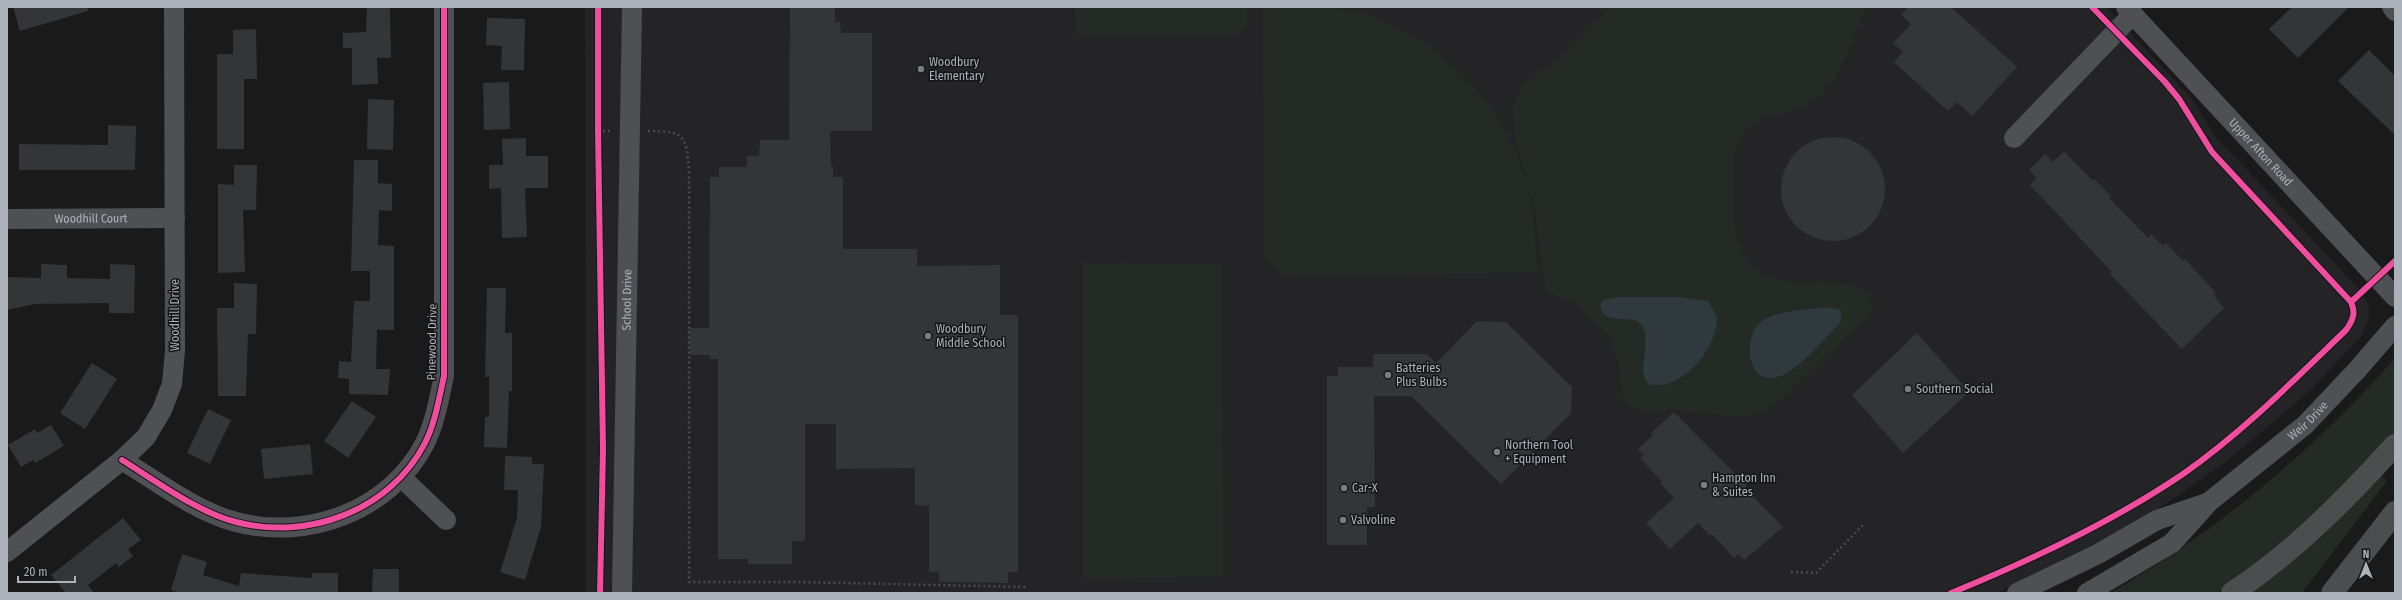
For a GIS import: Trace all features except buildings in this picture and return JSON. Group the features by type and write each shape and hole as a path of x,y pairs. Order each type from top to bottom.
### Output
{"highway":[{"path":"2232,593 2286,553 2325,519 2395,445"},
{"path":"2332,593 2395,512"}],"street":[{"name":"Woodhill Drive","path":"7,552 122,460 146,437 162,410 172,384 175,351 174,7"},
{"name":"Pinewood Drive","path":"122,460 203,509 234,522 264,528 292,529 345,516 370,502 402,477 425,443 437,412 444,376 444,7"},
{"name":"School Drive","path":"622,593 632,7"},
{"path":"2392,7 2395,11"},
{"path":"2014,138 2130,10"},
{"name":"Upper Afton Road","path":"2130,10 2395,297"},
{"name":"Woodhill Court","path":"7,219 175,218"},
{"name":"Weir Drive","path":"2087,593 2172,543 2209,502 2305,425 2357,370 2395,326"},
{"path":"402,477 446,520"},
{"name":"Weir Drive","path":"2017,593 2098,554 2157,520 2209,502"}],"path":[{"path":"598,123 598,139"},
{"path":"598,131 670,131 683,139 687,149 689,194 689,582 796,582 1026,586"},
{"path":"1791,572 1816,573 1863,525"}],"shaded area":[{"path":"585,7 2106,7 2191,98 2217,138 2358,288 2368,304 2369,317 2362,335 2310,391 2223,464 2158,509 2119,532 2052,567 1996,593 586,593"},
{"path":"1075,7 1247,7 1247,23 1235,35 1076,35"},
{"path":"1263,7 1325,7 1345,10 1375,18 1403,31 1430,48 1456,68 1478,92 1497,118 1513,145 1524,174 1530,198 1534,223 1537,273 1282,275 1264,257"},
{"path":"1609,7 1867,7 1842,64 1824,93 1811,103 1754,123 1743,132 1737,146 1734,167 1735,228 1740,248 1752,266 1769,277 1789,282 1850,286 1864,292 1872,304 1869,314 1862,322 1776,403 1759,413 1736,417 1681,410 1644,411 1629,407 1623,399 1619,363 1608,335 1576,302 1550,294 1546,291 1535,210 1514,134 1513,106 1516,97 1525,84 1571,48 1596,23","holes":["1617,297 1679,297 1717,323 1710,345 1696,365 1687,373 1676,380 1654,386 1644,362 1645,330 1642,325 1629,320","1832,307 1839,324 1811,353 1795,367 1780,377 1769,379 1761,376 1755,369 1751,359 1751,348 1752,337 1764,320 1771,316 1788,311 1806,308"]},
{"path":"1083,263 1222,264 1223,577 1083,578"},
{"path":"1617,297 1679,297 1708,301 1717,317 1716,329 1711,342 1695,366 1685,375 1673,382 1661,385 1649,384 1645,379 1643,365 1645,334 1643,327 1639,322 1613,318 1602,312 1600,305 1604,300"},
{"path":"1827,307 1840,310 1842,316 1839,324 1802,362 1778,377 1767,378 1759,374 1750,358 1750,348 1752,337 1756,328 1762,321 1785,312"},
{"path":"2395,358 2395,434 2320,512 2243,575 2217,593 2111,593 2189,542 2262,487 2331,425"},
{"path":"2380,475 2387,481 2302,593 2247,593"}],"cycle path":[{"path":"122,460 192,504 236,522 263,527 291,527 318,523 344,515 369,503 391,487 410,467 425,443 431,427 444,376 444,7"},
{"path":"598,7 598,131 603,449 600,593"},
{"path":"1951,593 2010,568 2100,524 2129,508 2183,474 2226,441 2268,405 2346,330 2353,316 2351,302 2212,152 2179,99 2165,82 2092,7"},
{"path":"2351,302 2395,261"}],"place":[{"name":"Woodbury Elementary","path":"921,69"},
{"name":"Woodbury Middle School","path":"928,336"},
{"name":"Batteries Plus Bulbs","path":"1388,375"},
{"name":"Southern Social","path":"1908,389"},
{"name":"Northern Tool + Equipment","path":"1497,452"},
{"name":"Hampton Inn & Suites","path":"1704,485"},
{"name":"Car-X","path":"1344,488"},
{"name":"Valvoline","path":"1343,520"}]}
